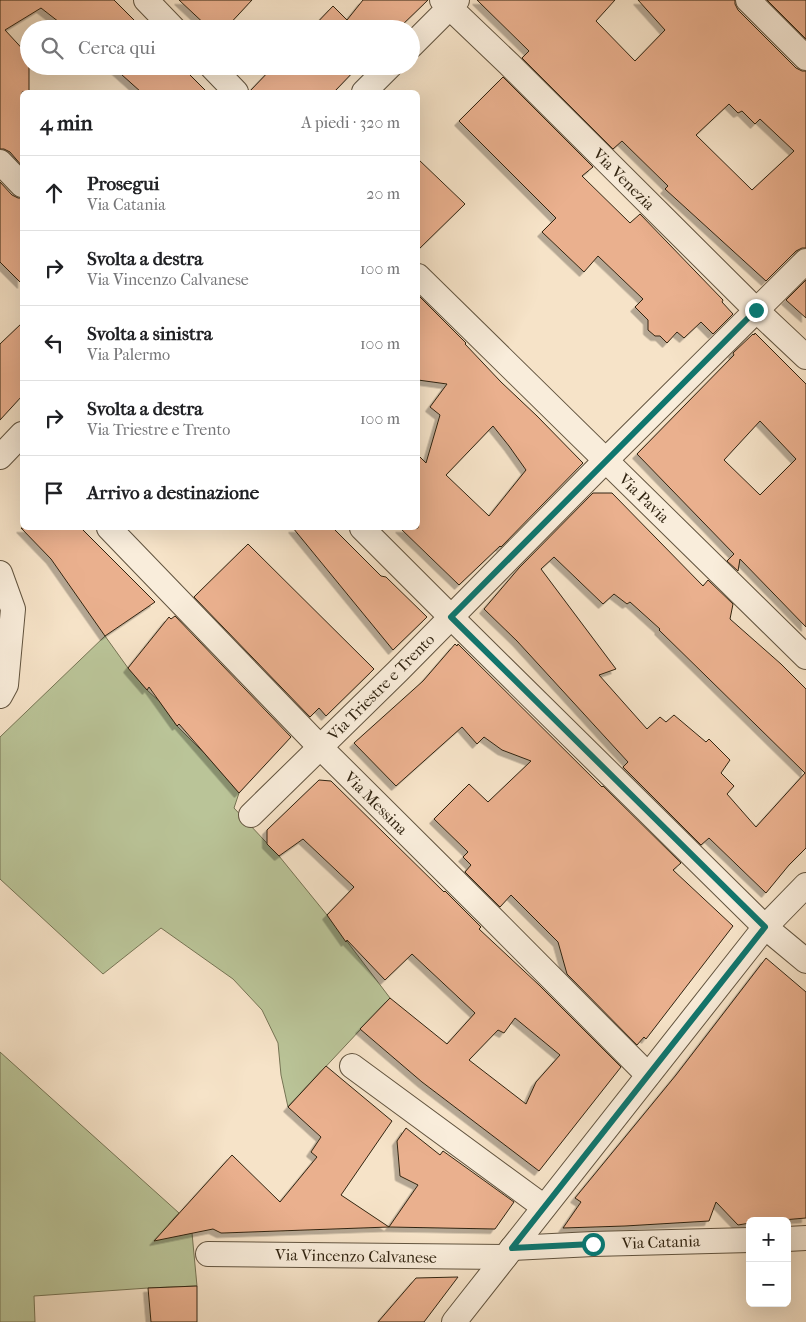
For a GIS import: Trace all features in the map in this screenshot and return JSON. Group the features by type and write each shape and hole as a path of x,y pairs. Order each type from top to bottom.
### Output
{"street":[{"path":"146,0 165,20"},
{"path":"748,0 806,58"},
{"path":"420,36 450,3"},
{"name":"Via Venezia","path":"450,3 756,310 806,357"},
{"path":"220,75 234,90"},
{"path":"366,90 381,75"},
{"path":"0,162 20,183"},
{"name":"Via Triestre e Trento","path":"251,815 398,671 806,261"},
{"name":"Via Pavia","path":"420,278 806,657"},
{"path":"0,457 20,438"},
{"name":"Via Messina","path":"111,530 320,747 648,1075"},
{"path":"364,530 765,927 806,961"},
{"path":"0,573 12,609 6,685 0,696"},
{"path":"454,1322 765,927 806,885"},
{"path":"352,1066 544,1207"},
{"path":"791,1239 806,1238"},
{"name":"Via Catania","path":"508,1252 593,1244 746,1240"},
{"name":"Via Vincenzo Calvanese","path":"208,1254 508,1252"}],"green space":[{"path":"105,636 128,668 160,702 177,726 206,755 239,793 234,808 279,856 390,998 288,1107 281,1075 278,1043 262,1010 233,979 161,928 103,974 0,879 0,737"},
{"path":"0,1052 179,1213 169,1224 170,1237 192,1233 197,1286 34,1296 35,1322 0,1322"}],"building":[{"path":"0,0 114,0 134,20 56,20 41,8 5,30 20,46 20,75 29,75 29,90 20,90 20,164 10,152 0,149"},
{"path":"179,0 252,0 233,20 200,20"},
{"path":"363,0 428,0 407,20 347,20"},
{"path":"477,0 615,0 596,21 635,61 665,30 638,0 735,0 738,10 796,68 806,71 806,248 796,251 766,281 665,189 668,186 622,141 613,149 522,58 529,51","holes":["729,104 738,113 742,111 755,124 760,119 794,151 752,190 696,135"]},
{"path":"767,0 806,0 806,39"},
{"path":"333,6 347,20 320,20"},
{"path":"122,75 190,75 205,90 139,90"},
{"path":"265,75 350,75 336,90 251,90"},
{"path":"503,77 593,167 582,176 630,223 640,214 723,300 722,302 733,314 713,334 701,322 684,338 677,332 667,343 660,336 655,336 648,330 648,320 635,307 643,299 598,256 584,272 542,232 556,218 459,121"},
{"path":"420,161 465,204 420,248"},
{"path":"0,182 12,195 20,198 20,282 0,262"},
{"path":"806,280 806,318 786,300"},
{"path":"420,297 466,343 501,382 583,463 501,547 459,585 402,530 420,530 420,457 426,463 440,415 430,407 447,384 420,380","holes":["493,426 526,470 489,516 446,475"]},
{"path":"20,325 20,398 0,420 0,344"},
{"path":"755,333 806,384 806,627 740,559 738,571 727,561 734,554 637,454 734,355 733,353","holes":["760,421 796,459 760,495 724,460"]},
{"path":"593,493 612,493 703,586 708,580 733,604 730,619 806,689 806,848 766,893 709,838 701,845 623,767 628,762 517,641 484,609 519,568","holes":["554,557 603,604 614,594 627,604 630,602 660,629 805,773 756,827 727,794 734,786 721,773 730,760 709,739 706,742 674,715 666,722 660,717 647,729 599,675 616,669 541,569"]},
{"path":"23,530 83,530 155,602 105,636 51,559"},
{"path":"295,530 335,530 381,576 386,577 427,617 393,650"},
{"path":"248,544 374,669 326,716 319,708 310,717 194,597"},
{"path":"175,616 291,737 239,793 179,724 177,726 149,687 147,690 128,668 169,617 171,619"},
{"path":"455,644 457,646 458,644 681,863 673,870 733,926 646,1039 644,1037 637,1045 567,974 558,942 511,895 500,907 465,872 471,865 463,857 468,852 434,819 469,784 488,802 531,761 502,750 484,737 477,744 462,727 396,786 354,743 423,681"},
{"path":"319,780 331,781 445,891 481,927 479,929 539,985 621,1067 539,1171 422,1082 360,1029 390,998 447,1044 475,1013 412,954 385,980 347,940 346,942 327,915 354,887 303,839 279,856 267,844 267,830","holes":["515,1018 560,1055 536,1082 526,1104 469,1060 498,1030 504,1033"]},
{"path":"766,958 806,992 806,1218 791,1219 791,1217 746,1217 746,1224 738,1225 716,1202 709,1221 563,1228 581,1202 575,1198 676,1075"},
{"path":"326,1066 392,1121 341,1195 389,1227 223,1233 213,1229 154,1241 232,1155 280,1202 317,1157 311,1152 321,1137 288,1107"},
{"path":"406,1128 440,1155 443,1151 514,1202 495,1229 389,1227 418,1185 400,1176 397,1141"},
{"path":"458,1277 424,1322 378,1322 416,1278"},
{"path":"197,1286 197,1322 151,1322 148,1288"}],"route":[{"path":"593,1244 512,1248 765,927 451,617 756,310"}]}
